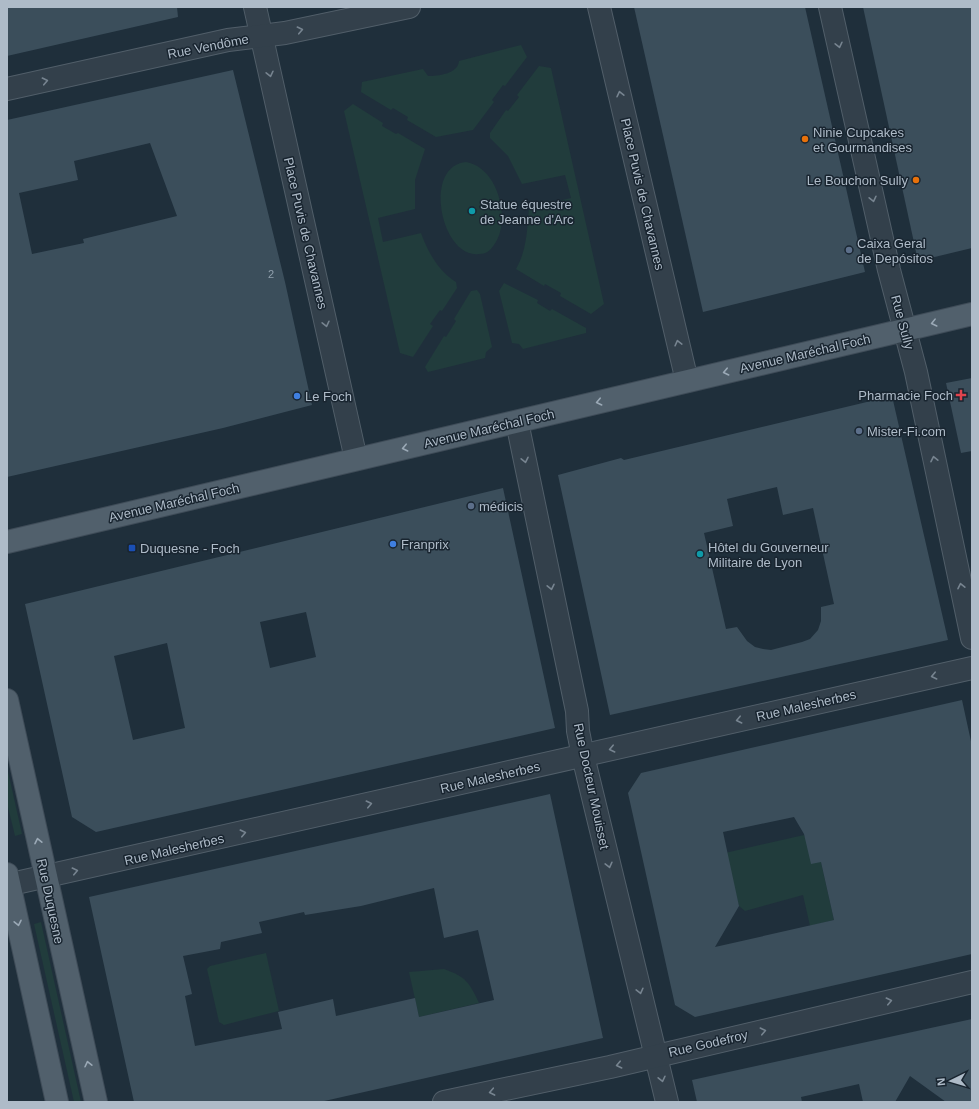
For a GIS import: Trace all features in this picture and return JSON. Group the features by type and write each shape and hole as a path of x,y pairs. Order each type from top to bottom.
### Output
{"main road":[{"name":"Avenue Maréchal Foch","path":"7,542 972,314"},
{"name":"Rue Duquesne","path":"7,700 96,1102"},
{"path":"8,882 57,1102"}],"street":[{"name":"Place Puvis de Chavannes","path":"255,7 356,459"},
{"name":"Rue Vendôme","path":"7,89 228,40 285,33 409,7"},
{"name":"Place Puvis de Chavannes","path":"599,7 687,381"},
{"name":"Rue Sully","path":"830,7 904,330 923,403 972,638"},
{"name":"Rue Docteur Mouisset","path":"516,422 576,703 578,731 583,756 667,1102"},
{"name":"Rue Malesherbes","path":"8,882 46,877 972,668"},
{"name":"Rue Godefroy","path":"444,1102 657,1056 972,982"}],"green space":[{"path":"521,45 527,57 505,86 503,85 492,100 494,102 473,130 436,137 407,120 408,117 393,108 391,110 361,92 362,82 423,69 428,76 442,75 455,69 459,61"},
{"path":"539,66 551,68 604,304 591,314 560,296 561,293 545,284 544,286 516,269 520,262 524,247 529,208 571,198 565,175 522,184 508,156 490,138 490,133 506,110 508,111 519,97 517,95"},
{"path":"353,104 383,123 382,126 396,134 398,133 425,149 415,180 415,209 378,218 383,242 421,233 427,247 439,267 456,282 457,288 442,311 440,310 430,324 433,326 413,357 400,353 344,111"},
{"path":"466,162 477,166 486,174 494,184 499,196 502,223 499,235 491,249 486,253 481,254 466,252 455,242 447,228 442,211 441,194 444,179 452,167"},
{"path":"504,283 538,300 537,303 550,311 552,309 586,328 586,333 523,349 519,344 512,343 499,291"},
{"path":"477,290 480,294 492,347 486,352 485,358 428,372 425,367 444,336 446,337 456,321 454,319 471,291"},
{"path":"7,767 22,834 15,836 7,803"},
{"path":"804,835 821,862 834,920 810,926 803,895 745,911 739,906 725,853"},
{"path":"41,922 81,1102 74,1102 34,924"},
{"path":"266,953 279,1011 224,1025 219,1022 207,969 210,966"},
{"path":"444,969 466,981 479,1003 419,1017 409,972"}],"building":[{"path":"7,7 177,7 178,17 7,56"},
{"path":"634,7 805,7 865,272 703,312"},
{"path":"863,7 972,7 972,248 918,261"},
{"path":"233,70 285,282 312,405 223,428 7,477 7,120","holes":["150,143 177,216 83,239 84,243 32,254 19,193 78,180 74,161"]},
{"path":"972,378 972,451 961,453 946,383"},
{"path":"892,396 948,640 610,715 558,475 621,458 624,460","holes":["777,487 783,515 813,508 834,604 821,607 821,621 818,630 810,639 771,650 755,647 747,641 737,627 726,629 704,533 733,526 727,499"]},
{"path":"503,488 555,728 96,832 72,817 25,604","holes":["306,612 316,657 270,668 260,622","167,643 185,728 133,740 114,656"]},
{"path":"962,700 972,746 972,954 695,1017 675,1005 628,793 641,773","holes":["794,817 804,834 811,864 821,862 834,920 715,947 739,906 723,832"]},
{"path":"550,794 603,1038 320,1102 134,1102 89,897","holes":["434,888 444,938 478,930 494,1000 419,1017 415,998 336,1016 333,999 278,1012 282,1029 195,1046 185,996 192,994 183,956 220,949 221,942 262,933 259,922 304,912 305,915 361,906"]},
{"path":"972,1019 972,1102 946,1102 910,1076 895,1102 863,1102 859,1084 801,1097 802,1102 697,1102 692,1080"}],"place":[{"name":"Ninie Cupcakes et Gourmandises","path":"805,139"},
{"name":"Le Bouchon Sully","path":"916,180"},
{"name":"Statue équestre de Jeanne d'Arc","path":"472,211"},
{"name":"Caixa Geral de Depósitos","path":"849,250"},
{"name":"Pharmacie Foch","path":"961,395"},
{"name":"Le Foch","path":"297,396"},
{"name":"Mister-Fi.com","path":"859,431"},
{"name":"médicis","path":"471,506"},
{"name":"Franprix","path":"393,544"},
{"name":"Duquesne - Foch","path":"132,548"},
{"name":"Hôtel du Gouverneur Militaire de Lyon","path":"700,554"}]}
